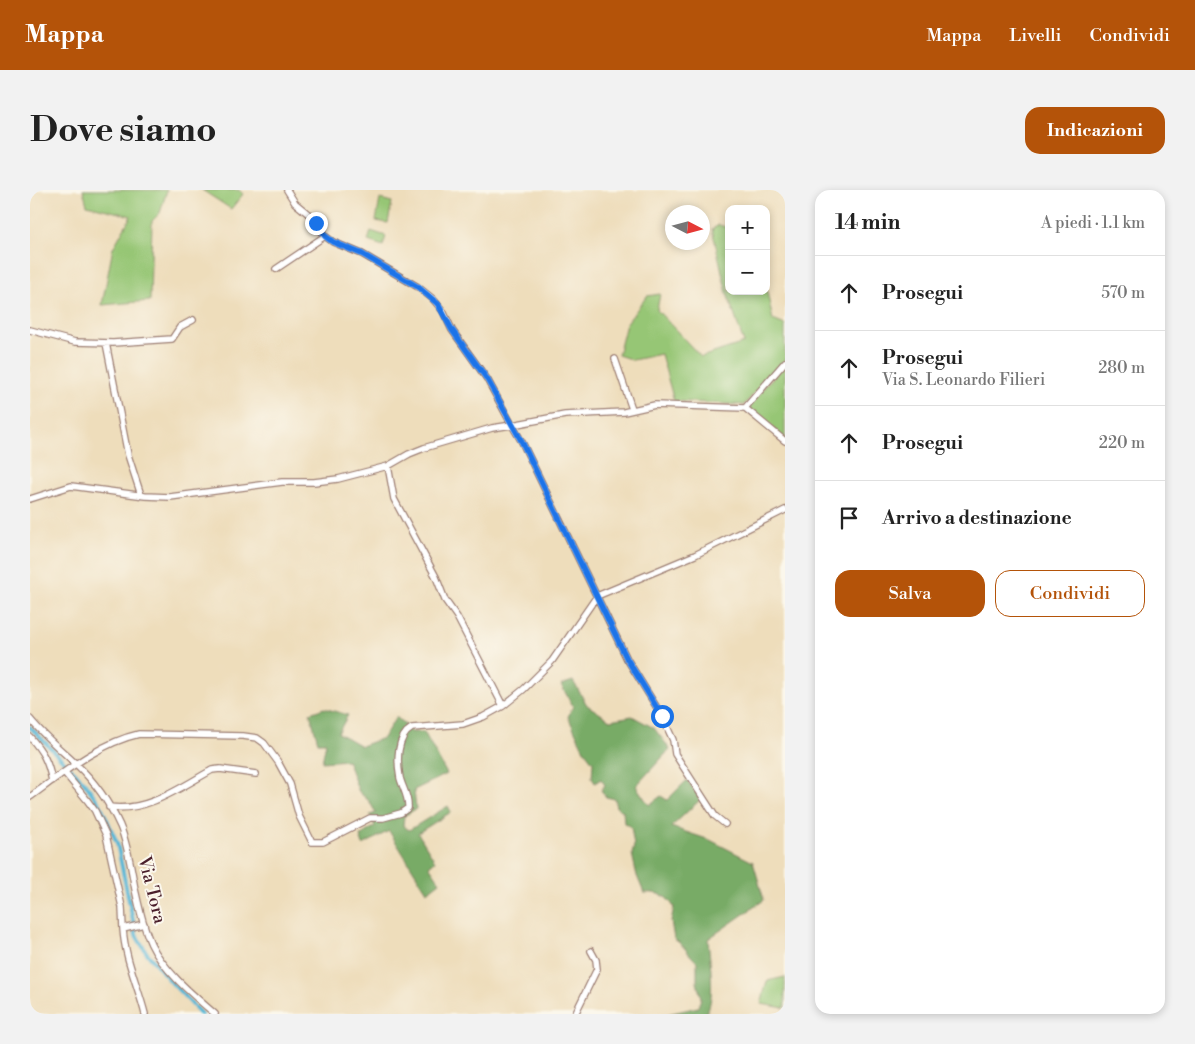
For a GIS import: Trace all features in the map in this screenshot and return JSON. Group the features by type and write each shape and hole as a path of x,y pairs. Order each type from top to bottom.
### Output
{"street":[{"path":"287,190 295,203 312,217 325,236 333,242 362,254 421,289 438,304 452,330 487,379 522,442 627,659 662,716 672,740 675,754 715,816 725,824"},
{"path":"276,269 325,236"},
{"path":"30,330 67,341 128,343 172,339 180,327 193,320"},
{"path":"106,343 128,455 141,495"},
{"path":"615,359 632,409"},
{"path":"745,408 785,362"},
{"path":"30,499 71,486 141,495 170,496 275,482 330,480 355,476 388,466 424,448 492,428 565,415 624,412 655,405 745,408 785,441"},
{"path":"388,466 394,499 436,577 445,600 457,616 504,706"},
{"path":"30,796 74,765 126,737 139,734 243,736 257,738 264,743 278,762 290,784 299,816 306,834 312,842 323,842 370,818 384,818 401,813 408,808 409,801 400,779 398,763 402,739 407,731 412,728 463,724 483,717 504,706 552,661 597,596 695,555 785,510"},
{"name":"Via Tora","path":"30,719 98,788 120,825 143,924 151,943 158,956 178,979 215,1014"},
{"path":"30,737 43,752 52,781"},
{"path":"109,807 126,808 156,800 212,770 220,769 256,774"},
{"path":"65,772 87,800 106,835 122,907 130,967 145,1014"},
{"path":"125,929 143,924"},
{"path":"576,1014 597,968 596,960 591,950"}],"green space":[{"path":"83,190 167,190 160,213 152,221 150,301 102,305 113,248 131,216 87,205"},
{"path":"202,190 239,190 243,194 231,209"},
{"path":"380,199 392,202 388,223 376,221"},
{"path":"719,225 725,227 725,284 712,229"},
{"path":"371,231 386,236 383,246 368,241"},
{"path":"660,294 657,310 701,357 744,343 728,295 768,295 773,320 785,325 785,359 744,405 674,401 661,354 633,360 618,355 626,324 647,296"},
{"path":"785,364 785,439 749,408 749,404"},
{"path":"573,681 587,705 610,720 632,716 654,728 670,749 636,786 649,805 661,796 667,800 687,780 701,799 671,827 710,840 753,862 764,900 708,939 711,967 711,999 705,1014 668,1014 698,1007 701,998 697,982 697,962 674,939 671,921 674,907 671,903 662,895 644,893 637,876 632,854 634,846 631,827 624,823 623,811 616,807 615,799 606,797 601,790 605,785 601,779 595,783 592,778 593,762 584,750 568,717 573,706 561,685"},
{"path":"324,708 348,715 338,733 361,746 383,738 396,717 408,727 410,732 424,732 447,774 414,790 416,809 404,816 403,826 409,830 448,806 451,812 418,833 435,861 429,866 440,882 427,892 389,831 363,845 360,836 375,826 370,815 376,813 369,801 359,792 347,760 322,762 326,742 318,742 310,713"},
{"path":"785,977 785,1008 761,1004 767,981"}],"waterway":[{"path":"30,727 84,782 101,806 117,843 136,935 146,952 201,1014"}],"route":[{"path":"316,223 325,236 333,242 362,254 418,287 433,298 443,311 447,323 487,379 522,442 627,659 641,685 662,716"}]}
